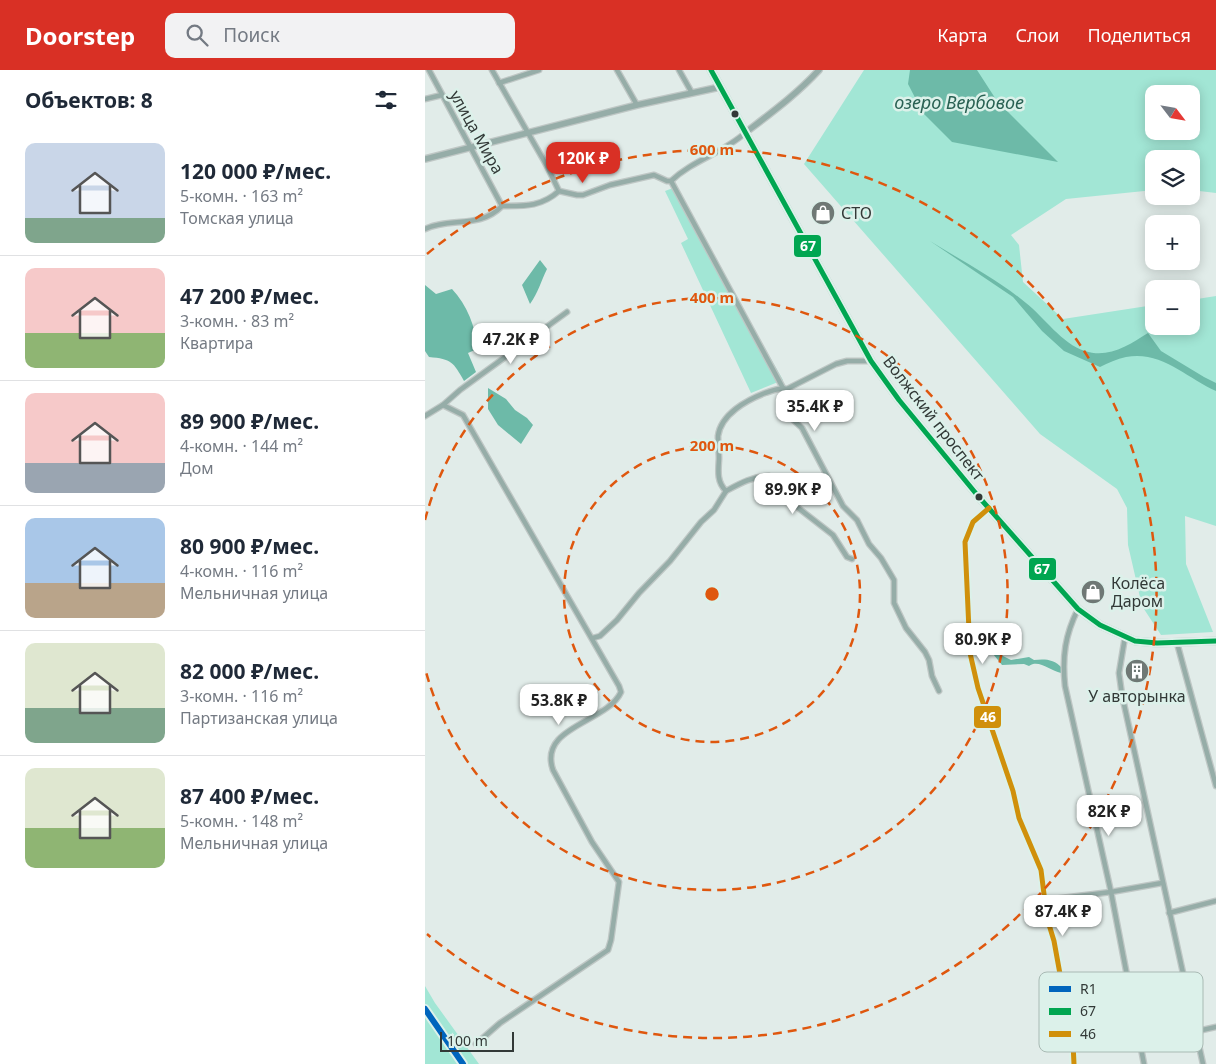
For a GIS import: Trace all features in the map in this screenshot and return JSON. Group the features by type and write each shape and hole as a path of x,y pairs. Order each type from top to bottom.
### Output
{"main road":[{"name":"Волжский проспект","path":"711,70 871,361 899,400 989,508 1078,609 1100,625 1125,637 1144,643 1216,641"}],"street":[{"name":"улица Мира","path":"429,70 502,206"},
{"path":"493,70 559,191"},
{"path":"499,83 539,70"},
{"path":"617,70 637,105"},
{"path":"679,70 692,93"},
{"path":"559,191 583,195 610,185 654,175 671,181 695,163 734,142 780,106 819,70"},
{"path":"425,159 720,86"},
{"path":"425,99 442,95"},
{"path":"671,181 783,388 784,401 790,418 803,428 843,506 857,520 869,544 881,558 894,580 894,603 907,628 925,652 929,660 931,676 939,691"},
{"path":"425,229 432,226 463,223 485,217 496,213 502,206 540,204 552,198 559,191"},
{"path":"425,416 567,312"},
{"path":"726,492 720,485 718,473 718,437 729,417 740,404 783,388 787,389 836,364 847,361 871,361"},
{"path":"443,404 463,415 593,638 621,692 615,702 567,732 551,751 549,760 592,842 619,882 608,950 500,1023 476,1044"},
{"path":"593,638 600,636 617,620 670,561 701,522 714,510 726,492 740,483 762,476 769,476 789,494 797,507 833,535 847,557 853,559"},
{"path":"989,508 973,522 965,542 970,653 978,688 1013,791 1019,818 1041,870 1047,918 1054,941 1060,972"},
{"path":"1078,609 1072,620 1067,638 1063,660 1064,675 1126,972"},
{"path":"1125,637 1119,674 1122,695 1182,972"},
{"path":"1177,643 1216,786"},
{"path":"1046,900 1111,892 1162,883"},
{"path":"1169,913 1216,901"},
{"path":"1203,1030 1216,1027"}],"shaded area":[{"path":"864,70 1216,70 1216,193 1200,191 1200,150 1145,150 1145,191 1066,199 1011,235 1019,245 1023,282 1063,319 1145,306 1145,335 1200,335 1200,299 1216,296 1216,526 1185,516 1186,564 1213,632 1161,635 1142,606 1128,545 1127,508 1117,489 1040,434 804,164"},
{"path":"673,188 783,380 751,393 681,243 688,239 665,191"},
{"path":"425,986 435,1003 479,1064 425,1064"}],"water":[{"name":"озеро Вербовое","path":"910,70 977,70 997,101 1058,162 952,142 923,113 908,84"},
{"path":"930,241 1015,294 1077,348 1094,353 1110,352 1118,350 1145,335 1149,335 1161,351 1216,383 1216,391 1173,366 1151,358 1139,356 1126,357 1100,367 1064,351 1042,331 1013,297"},
{"path":"540,260 547,269 530,304 522,285"},
{"path":"425,285 436,294 452,289 470,317 477,349 468,353 476,372 464,381 451,363 447,360 429,357 425,351"},
{"path":"488,388 506,399 515,410 527,418 533,425 521,444 498,425 488,409"},
{"path":"989,649 1011,660 1029,657 1034,660 1053,661 1062,668 1061,673 1037,664 1029,666 1024,664 1002,665"}],"transit line":[{"name":"67","path":"711,70 871,361 899,400 978,496 1078,609 1100,625 1135,641 1157,643 1216,641"},
{"name":"46","path":"989,508 973,522 965,542 970,653 978,688 1013,791 1019,818 1041,870 1047,918 1054,941 1060,972"},
{"name":"R1","path":"425,1009 463,1064"},
{"name":"46","path":"1073,1052 1074,1064"}],"place":[{"name":"СТО","path":"823,213"},
{"name":"Колёса Даром","path":"1093,592"},
{"name":"У авторынка","path":"1137,671"}]}
